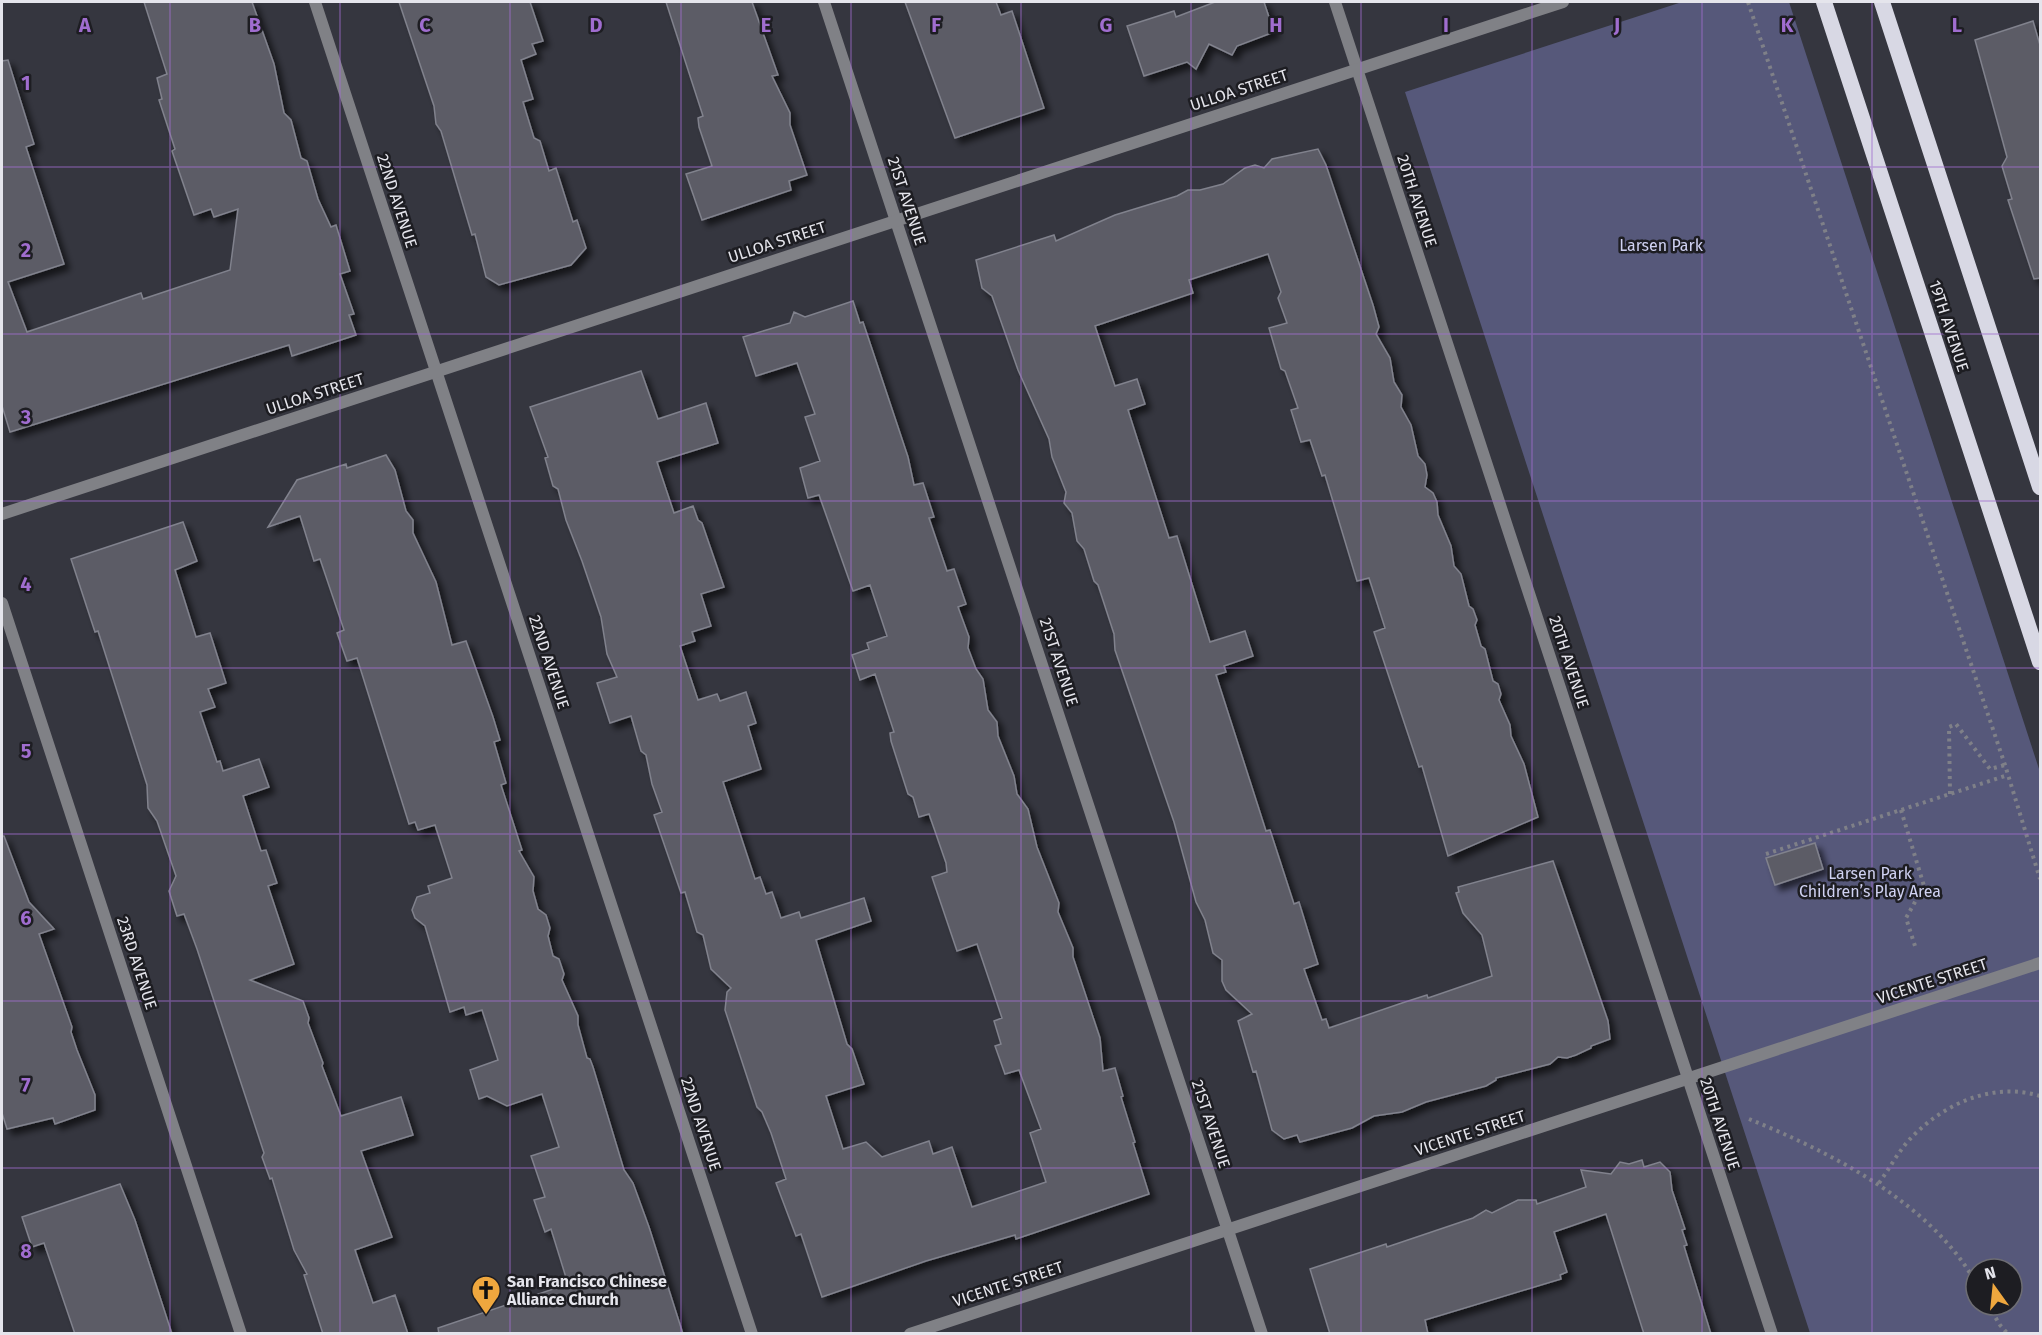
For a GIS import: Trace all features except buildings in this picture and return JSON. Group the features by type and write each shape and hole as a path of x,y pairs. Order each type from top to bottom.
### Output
{"highway":[{"name":"19TH AVENUE","path":"1824,2 2040,662"},
{"path":"1882,2 2040,487"}],"street":[{"name":"22ND AVENUE","path":"315,2 752,1334"},
{"name":"21ST AVENUE","path":"824,2 1262,1334"},
{"name":"20TH AVENUE","path":"1335,2 1772,1334"},
{"name":"ULLOA STREET","path":"2,514 1563,2"},
{"name":"23RD AVENUE","path":"2,603 241,1334"},
{"name":"VICENTE STREET","path":"910,1334 2040,963"}],"path":[{"path":"1748,2 2005,765 2040,879"},
{"path":"1950,794 1949,726 1956,724 1990,769 2005,765"},
{"path":"1766,854 2008,775"},
{"path":"1900,810 1924,886 1906,918 1915,946"},
{"path":"1879,1183 1912,1136 1950,1107 1988,1093 2031,1093 2040,1096"},
{"path":"1749,1119 1879,1183 1932,1226 1964,1267"},
{"path":"1995,1317 2008,1334"}],"green space":[{"name":"Larsen Park","path":"1682,2 1789,2 2040,772 2040,1333 1810,1333 1405,92"}],"place":[{"name":"San Francisco Chinese Alliance Church","path":"486,1316"}],"park label":[{"name":"Larsen Park Children’s Play Area","path":"1870,882"}]}
